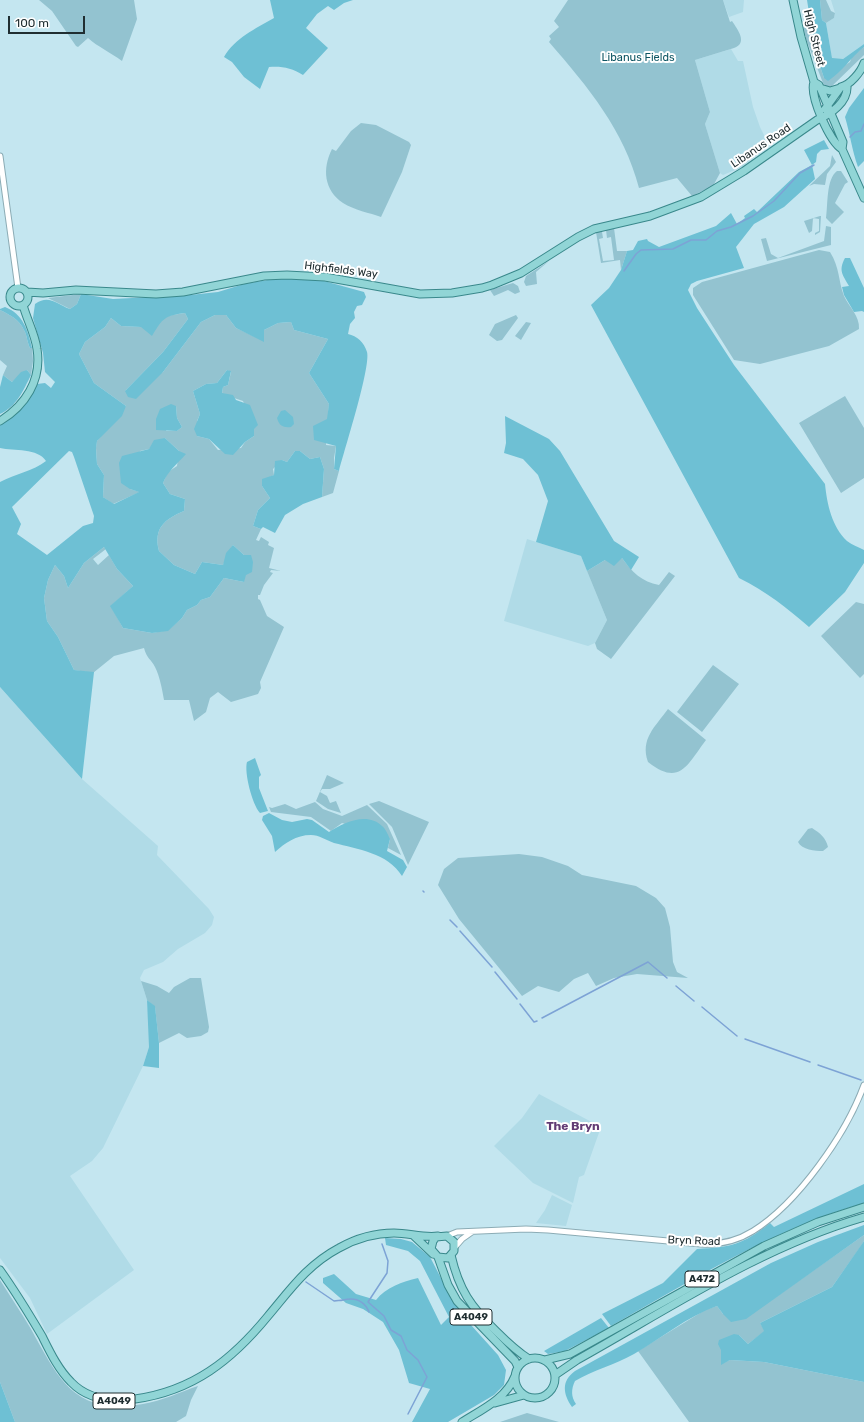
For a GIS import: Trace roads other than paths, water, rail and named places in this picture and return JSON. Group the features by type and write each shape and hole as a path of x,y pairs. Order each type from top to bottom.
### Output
{"main road":[{"name":"High Street","path":"793,0 800,37 814,82 820,88 825,114"},
{"path":"820,88 830,91 847,86 863,66"},
{"name":"High Street","path":"814,82 812,87 825,114"},
{"path":"825,114 847,92 847,86"},
{"path":"825,114 840,88"},
{"path":"825,114 834,134 833,138 836,145 842,149 864,198"},
{"path":"825,114 843,142 842,149"},
{"name":"Libanus Road","path":"621,222 650,216 686,204 717,188 825,114"},
{"name":"Highfields Way","path":"43,293 76,290 156,294 183,292 251,278 287,275 325,277 420,294 452,293 492,286 542,261 585,232 621,222"},
{"path":"18,288 23,288 27,292 43,293 25,303 14,305 11,300 12,291 18,288"},
{"path":"0,421 13,413 22,404 29,394 37,369 35,341 25,303 27,292"},
{"name":"A472","path":"545,1360 570,1354 764,1246 818,1222 864,1207"},
{"name":"A472","path":"555,1375 577,1360 766,1256 806,1237 864,1217"},
{"name":"A4049","path":"0,1270 21,1300 56,1363 71,1383 90,1395 102,1399 127,1400 147,1398 182,1387 221,1364 245,1342 308,1269 338,1248 352,1241 380,1234 393,1233 414,1236 438,1236"},
{"name":"A4049","path":"414,1236 436,1256 448,1285 457,1301 517,1371"},
{"path":"438,1236 447,1236 452,1239 455,1247 452,1255 444,1258 436,1256 431,1245 438,1236"},
{"name":"A4049","path":"452,1255 456,1275 472,1305 517,1352 529,1359"},
{"path":"462,1422 489,1405 506,1391 512,1384 517,1371 529,1359 534,1358 545,1360 554,1369 554,1384 548,1394 537,1398 524,1395 489,1405"},
{"path":"517,1371 517,1386 524,1395"}],"street":[{"path":"0,156 18,288"},
{"name":"Bryn Road","path":"447,1236 457,1232 526,1229 709,1244 735,1240 753,1232 769,1220 802,1185 825,1157 841,1134 857,1103 864,1085"},
{"path":"455,1247 462,1239 472,1232"}],"waterway":[{"path":"850,137 855,132 861,131 864,124"},
{"path":"624,271 636,254 641,250 673,249 691,240 706,240 717,231 731,227 753,216 774,201 800,173 814,165"},
{"path":"450,920 457,927"},
{"path":"460,931 492,967"},
{"path":"542,1018 648,962 667,978"},
{"path":"495,972 517,999"},
{"path":"676,986 694,1001"},
{"path":"520,1004 534,1022 537,1021"},
{"path":"702,1007 737,1036"},
{"path":"745,1039 810,1062"},
{"path":"818,1065 861,1080"},
{"path":"382,1244 388,1261 387,1273 368,1302 384,1316 391,1330 401,1336 407,1350 418,1360 427,1377 408,1414"},
{"path":"306,1282 334,1301 351,1299 359,1300 365,1305 369,1312"}],"district":[{"name":"The Bryn","path":"573,1127"}],"park label":[{"name":"Libanus Fields","path":"638,58"}]}
